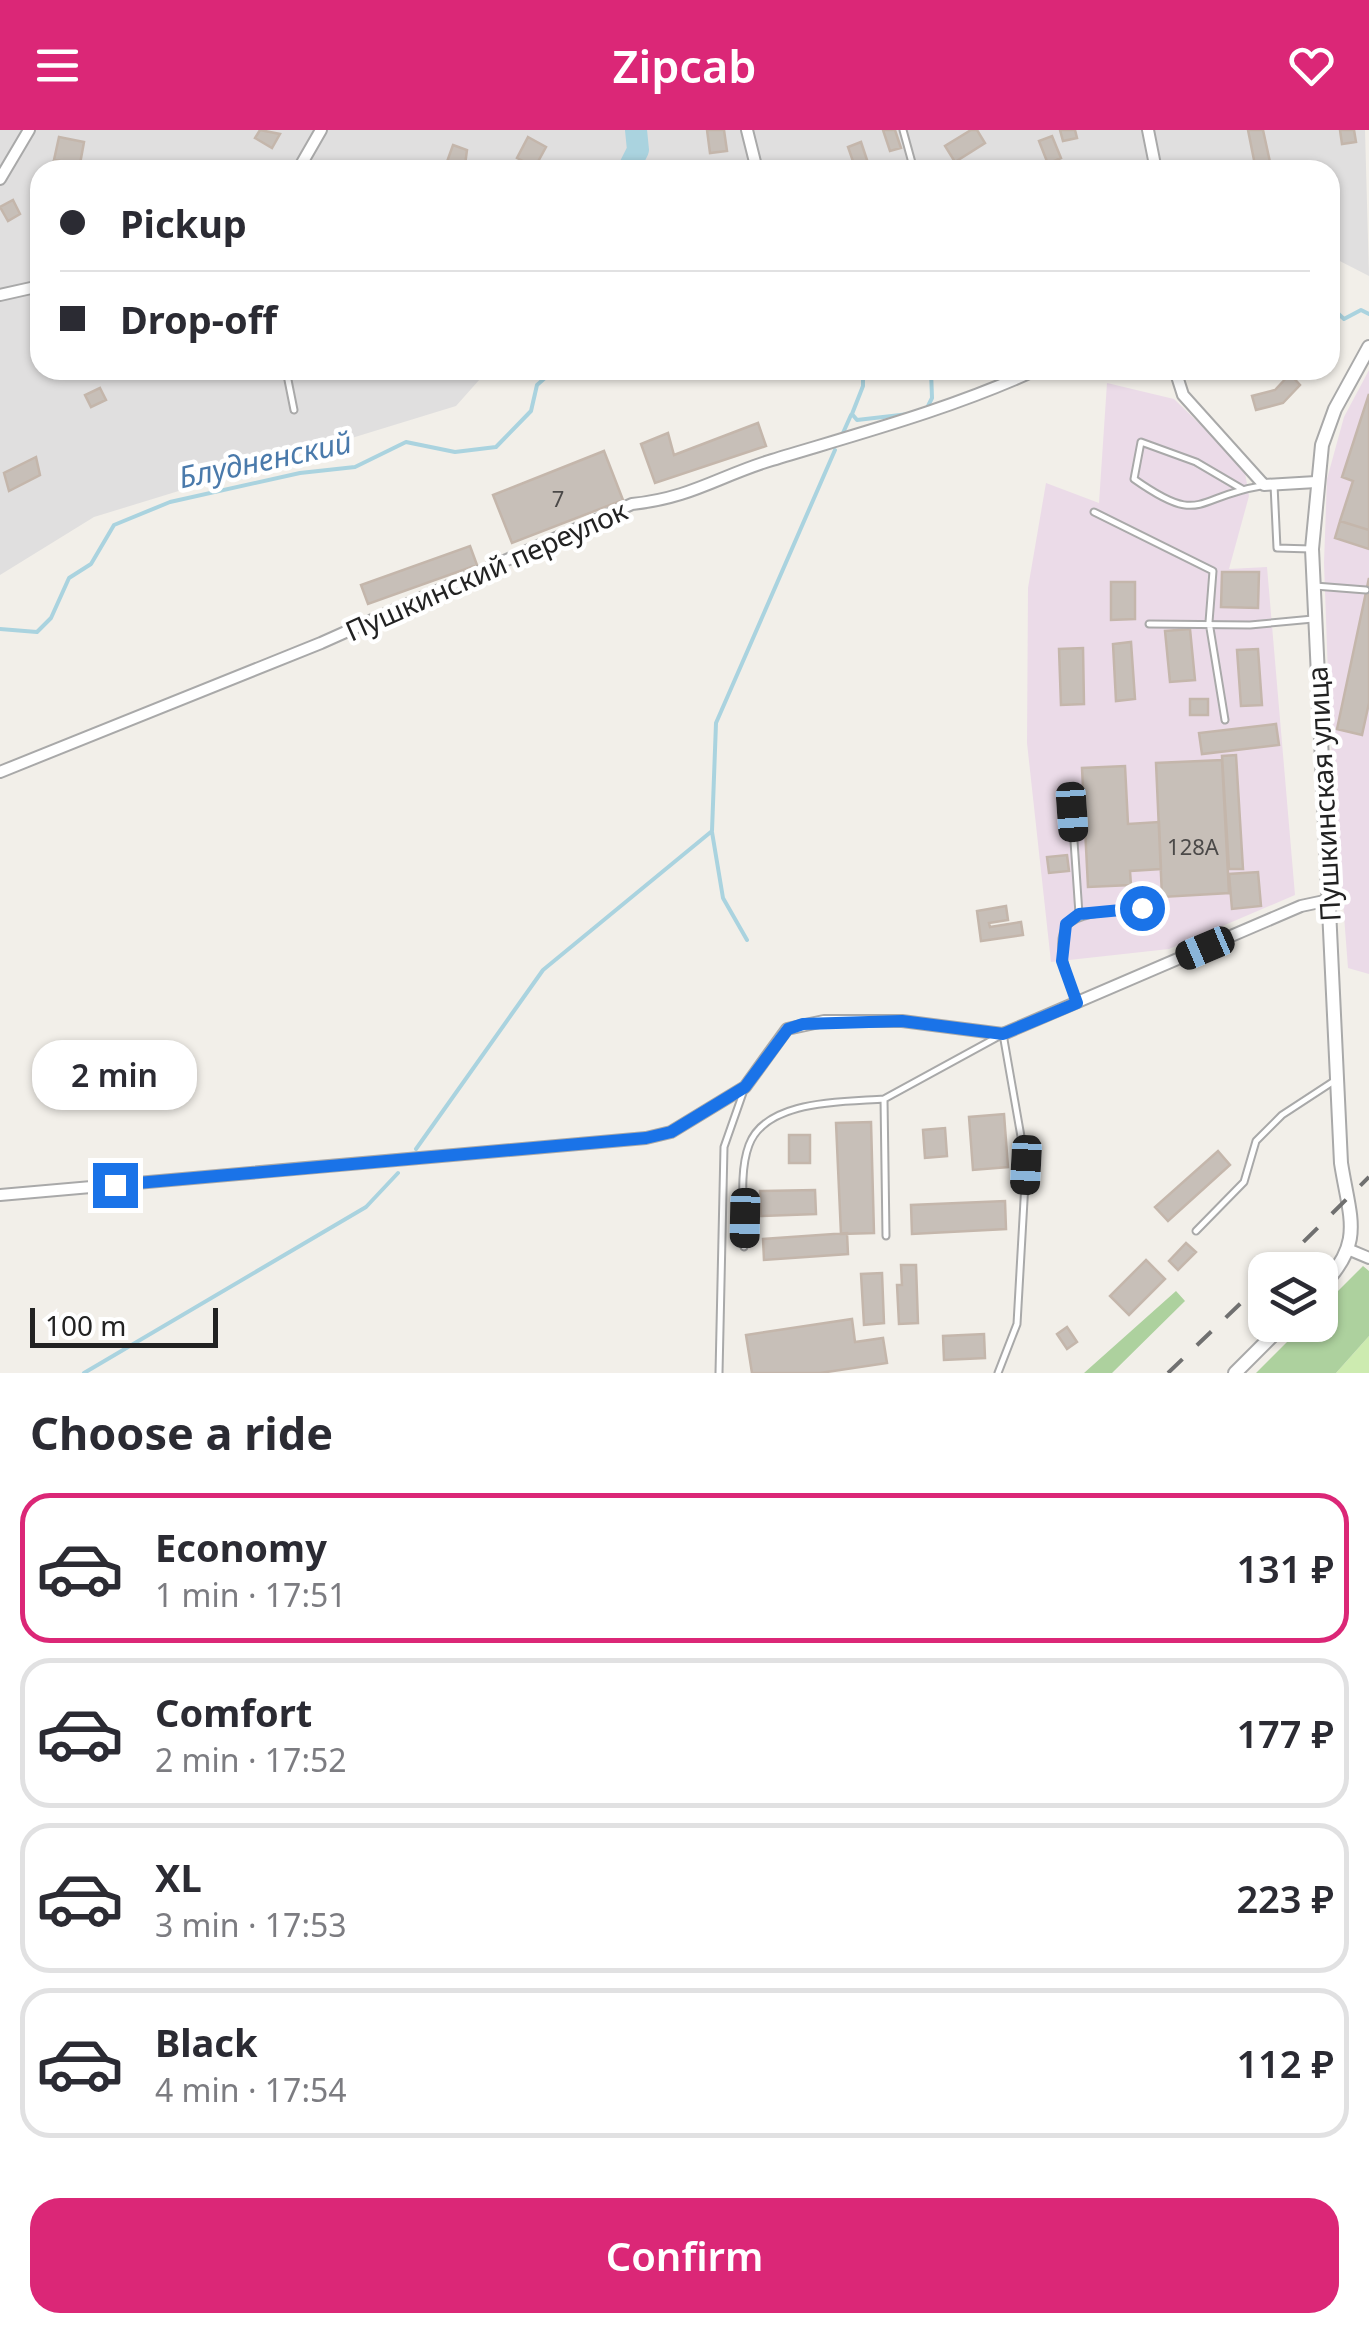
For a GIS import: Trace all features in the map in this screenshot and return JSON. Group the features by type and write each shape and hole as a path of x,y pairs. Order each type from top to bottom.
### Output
{"street":[{"path":"0,179 30,130"},
{"path":"304,160 321,130"},
{"path":"747,130 754,160"},
{"path":"1148,130 1154,160"},
{"path":"0,295 30,288"},
{"name":"Пушкинская улица","path":"1350,1250 1353,1227 1341,1163 1312,549 1322,445 1335,408 1369,347"},
{"name":"Пушкинский переулок","path":"0,772 321,643 632,504 676,499 768,462 980,396 1014,380"},
{"path":"1178,380 1182,396 1269,485 1316,482"},
{"path":"0,1195 646,1138 671,1132 745,1087 788,1029 803,1024 902,1021 1003,1034 1301,906 1328,900"},
{"path":"1338,1265 1350,1250 1369,1258"},
{"path":"1236,1373 1266,1342"}],"lane":[{"path":"902,130 911,160"},
{"path":"288,380 294,410"},
{"path":"1242,489 1196,462 1141,442 1134,478 1162,499 1197,508 1242,489 1269,485 1277,548 1312,549"},
{"path":"1094,512 1212,572 1209,622 1225,720"},
{"path":"1312,586 1366,590"},
{"path":"1149,624 1209,622 1250,626 1313,619"},
{"path":"1072,812 1079,914"},
{"path":"1077,1003 1062,961 1060,942 1066,924 1079,914 1142,908"},
{"path":"744,1247 746,1160 758,1130 786,1113 812,1106 884,1098 1003,1034 1026,1165 1017,1324 998,1373"},
{"path":"1196,1231 1244,1182 1256,1141 1313,1092 1337,1080"},
{"path":"719,1373 724,1147 745,1087"},
{"path":"884,1098 886,1236"}],"shaded area":[{"path":"0,130 1365,130 1369,276 1340,261 1340,160 30,160 30,380 479,380 456,406 94,517 0,575"},
{"path":"1369,370 1369,974 1348,968 1330,731 1324,563 1327,479 1344,417"},
{"path":"1107,383 1174,399 1244,467 1249,496 1229,569 1267,567 1295,895 1169,949 1051,962 1027,743 1028,588 1046,483 1099,503"}],"green space":[{"path":"1363,1266 1369,1271 1369,1336 1336,1373 1256,1373 1287,1342 1338,1342 1338,1291"},
{"path":"1176,1291 1185,1301 1112,1373 1084,1373"},
{"path":"1369,1336 1369,1373 1336,1373"}],"building":[{"path":"260,130 280,134 272,148 255,138"},
{"path":"707,130 724,130 727,151 710,153"},
{"path":"883,130 895,130 901,148 890,151"},
{"path":"971,130 977,130 985,143 958,160 954,160 945,146"},
{"path":"1060,130 1075,130 1077,138 1063,141"},
{"path":"1248,130 1263,130 1270,160 1254,160"},
{"path":"1340,130 1354,130 1356,142 1342,144"},
{"path":"1052,136 1061,158 1046,160 1039,141"},
{"path":"59,137 84,142 81,160 54,160"},
{"path":"528,137 546,147 539,160 517,158"},
{"path":"861,142 867,160 853,160 848,147"},
{"path":"453,145 467,150 466,160 448,160"},
{"path":"13,200 20,214 8,221 0,207"},
{"path":"1284,380 1295,380 1300,385 1283,403 1256,410 1252,396 1275,390"},
{"path":"100,388 106,400 91,407 85,395"},
{"path":"1369,394 1369,530 1340,521 1353,481 1342,477"},
{"path":"758,423 766,446 655,483 641,444 668,433 674,455"},
{"path":"604,451 623,500 512,543 493,495"},
{"path":"36,457 40,475 9,491 4,473"},
{"path":"1340,521 1369,530 1369,549 1335,538"},
{"path":"470,546 477,565 368,604 361,585"},
{"path":"1222,572 1259,572 1258,608 1221,607"},
{"path":"1369,578 1369,703 1362,735 1337,729"},
{"path":"1111,582 1135,582 1135,619 1111,620"},
{"path":"1190,629 1195,680 1170,682 1165,631"},
{"path":"1131,642 1135,699 1116,701 1113,644"},
{"path":"1083,648 1084,704 1061,705 1059,649"},
{"path":"1258,649 1262,705 1241,706 1237,650"},
{"path":"1190,699 1208,699 1208,715 1190,715"},
{"path":"1276,724 1279,745 1202,754 1199,733"},
{"path":"1236,755 1243,869 1229,869 1222,756"},
{"path":"1222,760 1229,893 1162,897 1156,763"},
{"path":"1125,766 1128,824 1159,822 1161,869 1130,871 1131,885 1088,887 1082,768"},
{"path":"1067,855 1069,871 1049,873 1047,857"},
{"path":"1258,872 1261,906 1232,909 1229,874"},
{"path":"1006,906 1008,920 989,923 990,927 1021,922 1023,935 981,941 977,911"},
{"path":"1004,1114 1008,1167 973,1170 969,1117"},
{"path":"871,1122 874,1233 841,1234 836,1123"},
{"path":"945,1128 947,1156 925,1158 923,1130"},
{"path":"789,1135 810,1135 810,1163 789,1163"},
{"path":"1218,1151 1230,1165 1168,1221 1155,1207"},
{"path":"815,1190 816,1214 761,1216 760,1191"},
{"path":"1005,1201 1006,1229 912,1234 911,1205"},
{"path":"847,1233 848,1254 764,1260 763,1239"},
{"path":"1186,1243 1196,1252 1178,1270 1169,1261"},
{"path":"1146,1260 1165,1279 1129,1315 1110,1296"},
{"path":"901,1265 916,1265 918,1323 899,1324 897,1285 902,1285"},
{"path":"882,1273 884,1323 864,1325 861,1274"},
{"path":"852,1319 855,1342 883,1338 887,1363 820,1373 752,1373 746,1335"},
{"path":"1067,1327 1077,1342 1067,1349 1057,1334"},
{"path":"984,1334 985,1358 944,1360 943,1336"}],"waterway":[{"path":"633,160 638,150 636,130"},
{"path":"1340,315 1344,319 1361,310 1369,314"},
{"name":"Блудненский","path":"0,629 37,632 51,618 69,578 91,564 114,525 170,502 300,473 355,467 406,442 455,452 496,447 531,411 537,385 543,380"},
{"path":"863,380 852,414 857,420 909,414"},
{"path":"927,408 932,398 931,380"},
{"path":"843,433 851,415"},
{"path":"416,1149 543,970 712,831 716,723 835,450"},
{"path":"712,832 723,898 747,940"},
{"path":"84,1373 366,1207 398,1173"}],"railway":[{"path":"1293,1252 1369,1177"},
{"path":"1168,1373 1248,1296"}],"route":[{"path":"115,1185 573,1146 671,1132 745,1087 788,1029 803,1024 824,1020 902,1021 1003,1034 1077,1003 1062,961 1060,942 1066,924 1079,914 1142,908"}]}
